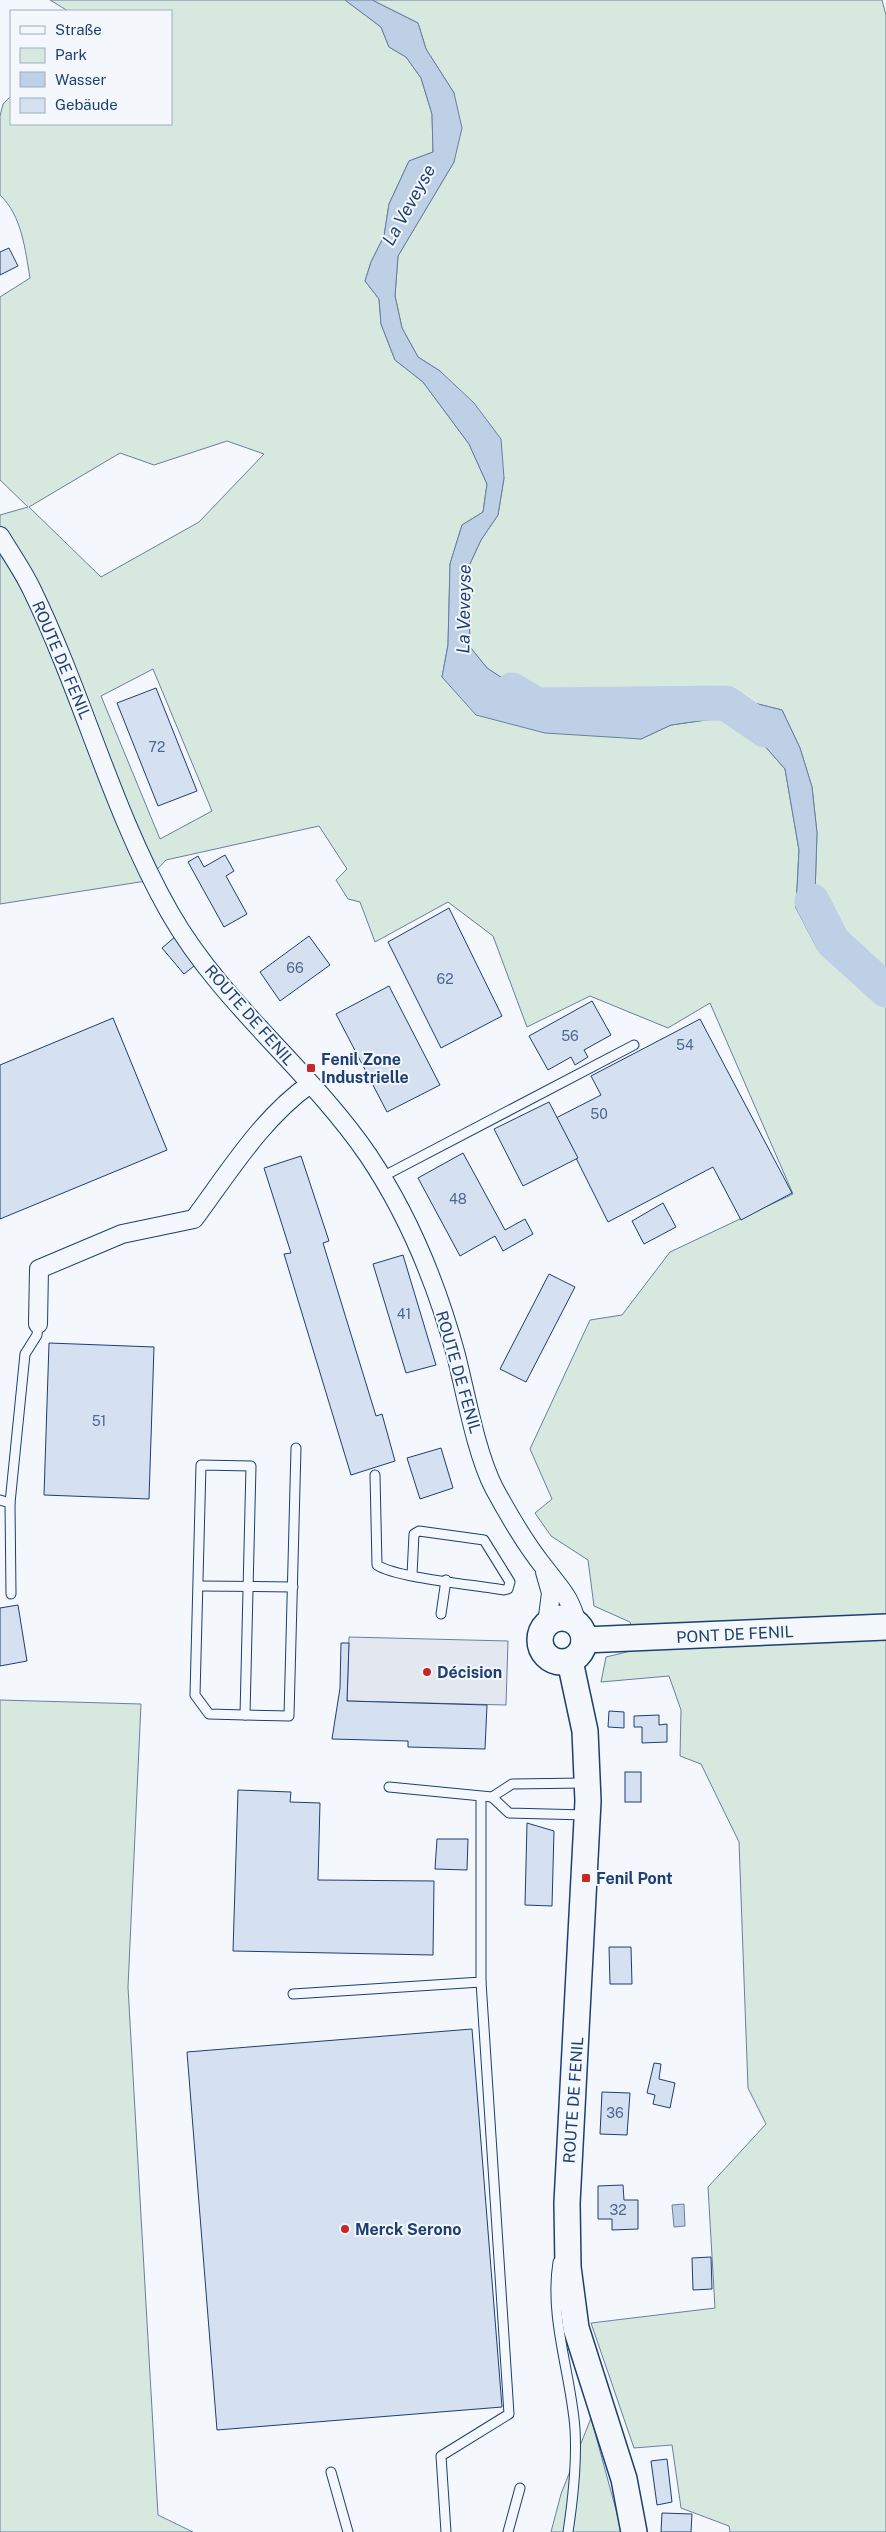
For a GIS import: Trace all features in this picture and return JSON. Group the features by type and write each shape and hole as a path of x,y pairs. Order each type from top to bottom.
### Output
{"street":[{"name":"ROUTE DE FENIL","path":"0,536 31,588 79,700 130,830 169,912 209,970 310,1084 367,1153 399,1205 422,1254 453,1344 484,1459 494,1486 544,1567 568,1596 581,1633"},
{"path":"38,1324 39,1269 122,1234 194,1219 252,1141 291,1098 310,1084"},
{"name":"ROUTE DE FENIL","path":"544,1567 551,1593 547,1624"},
{"path":"562,1619 573,1621 581,1633 580,1653 570,1661 555,1661 544,1653 540,1639 547,1624 562,1619"},
{"name":"PONT DE FENIL","path":"581,1633 623,1639 886,1628"},
{"name":"ROUTE DE FENIL","path":"570,1661 585,1731 588,1815 567,2203 568,2267 576,2328 624,2479 634,2532"}],"lane":[{"path":"382,1177 634,1045"},
{"path":"11,1594 10,1502 25,1354 37,1335 38,1324"},
{"path":"245,1715 251,1466 201,1465 195,1694 209,1714 245,1715 289,1716 294,1587 296,1448"},
{"path":"375,1475 377,1565 384,1569 412,1574 446,1580 504,1590 508,1588 510,1582 484,1540 476,1537 419,1531 414,1534 412,1574"},
{"path":"0,1500 10,1502"},
{"path":"441,1614 446,1580"},
{"path":"199,1586 294,1587"},
{"path":"389,1787 492,1797 512,1784 588,1783"},
{"path":"446,2532 441,2456 509,2414 481,1982 481,1797"},
{"path":"492,1797 509,1813 588,1815"},
{"path":"292,1994 481,1982"},
{"path":"567,2203 555,2280 562,2346 575,2429 573,2503 568,2532"},
{"path":"331,2472 348,2532"},
{"path":"508,2532 520,2488"}],"green space":[{"path":"50,0 345,0 381,27 389,47 406,57 421,78 432,114 433,152 409,161 389,204 384,236 371,262 365,281 379,299 381,324 395,360 423,382 469,444 487,484 483,512 462,525 450,564 448,645 442,677 641,739 671,725 727,717 763,744 785,769 799,850 796,908 853,980 886,997 886,2532 730,2532 729,2526 681,2508 672,2445 634,2448 591,2323 715,2308 708,2187 766,2124 748,2088 739,1842 701,1764 680,1756 681,1710 669,1676 601,1682 606,1657 639,1649 630,1622 594,1606 588,1560 551,1536 535,1513 552,1499 530,1449 590,1320 622,1315 670,1252 793,1194 710,1003 668,1028 590,996 527,1027 493,936 448,902 375,942 360,902 348,899 336,880 347,869 319,826 166,860 146,881 0,904 0,515 28,507 0,480 0,297 30,278 18,223 7,203 0,195 0,116 3,104 10,97 10,125 172,125 172,10 66,10","holes":["227,441 264,454 199,522 101,577 29,507 120,453 154,465","153,669 212,811 160,839 101,696"]},
{"path":"372,0 882,0 886,15 886,990 833,942 815,894 817,833 812,787 800,748 782,710 754,703 676,703 614,711 565,709 514,686 487,668 470,647 468,568 481,540 498,515 504,478 440,371 418,357 402,328 395,296 398,256 454,162 454,93 426,49 418,23"},
{"path":"0,1700 141,1704 128,1987 158,2515 193,2532 0,2532"},
{"path":"591,2418 622,2532 551,2532 561,2494"}],"shaded area":[{"name":"Décision","path":"349,1637 508,1641 506,1705 347,1701"}],"water":[{"path":"345,0 372,0 418,23 426,49 454,93 462,128 454,162 398,256 395,296 402,328 418,357 440,371 474,403 501,439 504,478 498,515 481,540 468,568 470,647 487,668 514,686 565,709 614,711 676,703 754,703 782,710 800,748 812,787 817,833 815,894 834,942 886,990 886,997 853,980 818,950 796,908 799,850 785,769 763,744 727,717 671,725 641,739 545,733 476,715 442,677 448,645 450,564 462,525 483,512 487,484 469,444 423,382 395,360 381,324 379,299 365,281 371,262 384,236 389,204 409,161 433,152 432,114 421,78 406,57 389,47 381,27"},
{"path":"684,2204 685,2226 674,2227 672,2205"}],"building":[{"path":"9,248 18,266 0,275 0,252"},
{"path":"156,688 197,791 158,806 117,703"},
{"path":"225,855 234,871 226,876 247,914 224,927 188,862 198,856 204,867"},
{"path":"449,908 502,1016 441,1048 388,942"},
{"path":"176,936 199,962 184,974 162,948"},
{"path":"309,936 330,965 280,1001 260,972"},
{"path":"389,986 440,1085 387,1112 336,1014"},
{"path":"592,1001 611,1035 584,1050 588,1057 575,1065 571,1057 548,1070 529,1036"},
{"path":"113,1018 167,1150 0,1219 0,1065"},
{"path":"700,1019 792,1193 741,1220 713,1167 608,1222 556,1118 601,1095 591,1076"},
{"path":"549,1102 578,1158 523,1186 494,1129"},
{"path":"463,1153 505,1230 525,1219 533,1234 503,1251 495,1236 460,1256 418,1178"},
{"path":"301,1156 329,1241 323,1243 376,1416 382,1414 395,1461 351,1475 284,1254 291,1253 264,1168"},
{"path":"663,1203 676,1227 644,1244 632,1221"},
{"path":"403,1255 436,1365 406,1373 373,1264"},
{"path":"549,1274 575,1287 526,1382 500,1369"},
{"path":"49,1343 154,1347 149,1499 44,1495"},
{"path":"441,1448 453,1488 420,1499 407,1458"},
{"path":"18,1605 27,1661 0,1666 0,1608"},
{"path":"341,1643 349,1643 347,1701 487,1705 485,1749 408,1747 408,1741 332,1739 340,1688"},
{"path":"609,1711 624,1712 624,1728 608,1727"},
{"path":"659,1715 659,1725 667,1724 667,1742 642,1743 642,1727 634,1727 634,1716"},
{"path":"625,1772 641,1772 641,1802 625,1802"},
{"path":"238,1790 291,1792 290,1802 320,1803 318,1880 434,1881 433,1955 233,1951"},
{"path":"527,1823 554,1831 552,1906 525,1905"},
{"path":"437,1839 468,1839 467,1870 435,1869"},
{"path":"609,1947 631,1947 632,1984 610,1984"},
{"name":"Merck Serono","path":"472,2029 502,2407 217,2430 187,2052"},
{"path":"654,2063 661,2064 659,2079 675,2083 670,2108 653,2104 655,2095 647,2093"},
{"path":"602,2092 630,2093 627,2135 600,2134"},
{"path":"623,2185 624,2200 638,2200 638,2229 612,2230 612,2219 598,2219 598,2186"},
{"path":"711,2257 712,2289 693,2290 692,2258"},
{"path":"667,2459 672,2502 657,2505 651,2461"},
{"path":"662,2513 692,2514 691,2532 661,2532"}],"waterway":[{"name":"La Veveyse","path":"512,690 537,705 726,703 765,730"},
{"name":"La Veveyse","path":"812,901 833,942 886,990"}],"place":[{"name":"Fenil Zone Industrielle","path":"311,1068"},
{"name":"Décision","path":"427,1672"},
{"name":"Fenil Pont","path":"586,1878"},
{"name":"Merck Serono","path":"345,2229"}]}
